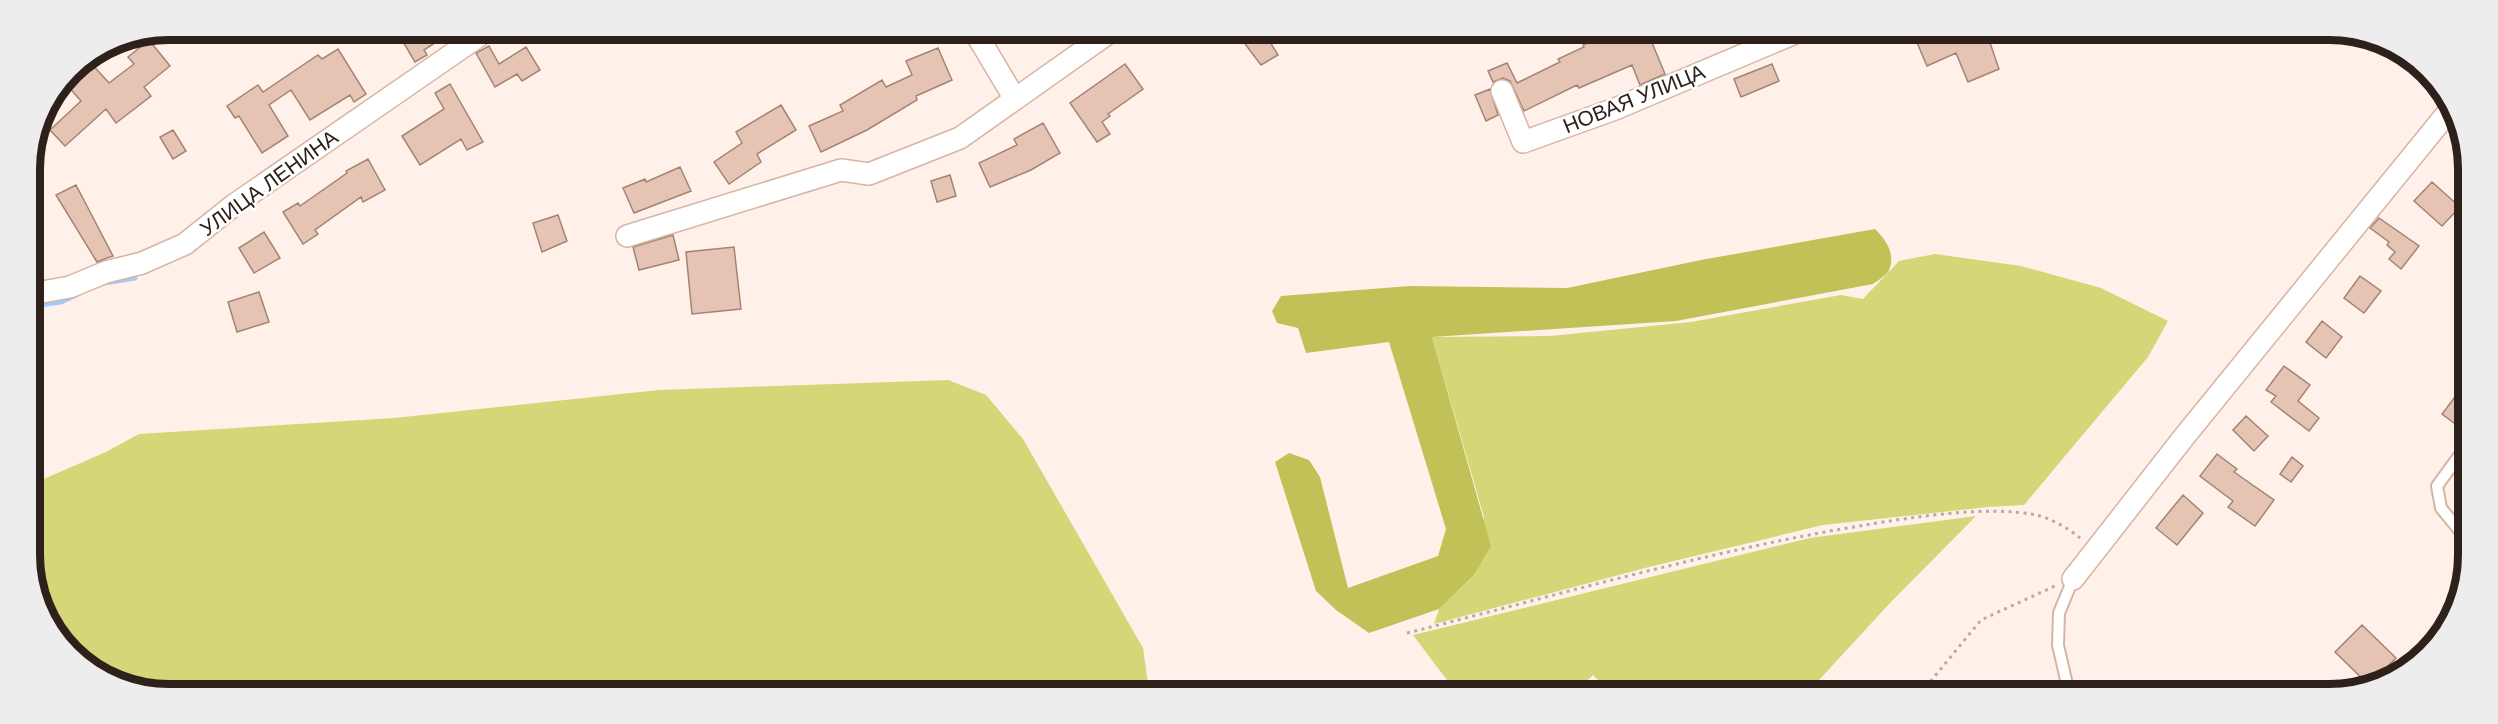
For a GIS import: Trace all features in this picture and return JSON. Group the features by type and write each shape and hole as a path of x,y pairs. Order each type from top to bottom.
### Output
{"street":[{"name":"УЛИЦА ЛЕНИНА","path":"41,292 70,287 106,272 142,263 185,244 234,206 473,40"},
{"path":"980,40 1015,99"},
{"path":"627,237 841,170 869,174 960,138 1099,40"},
{"name":"НОВАЯ УЛИЦА","path":"1502,91 1523,142 1616,109 1779,40"},
{"path":"2073,579 2184,437 2445,115"}],"lane":[{"path":"2458,457 2437,486 2441,508 2458,529"},
{"path":"2067,683 2058,645 2059,613 2073,579"}],"path":[{"path":"1407,633 1791,537 1912,517 1987,512 2038,515 2071,531 2095,551"},
{"path":"1930,683 1982,620 2073,579"}],"shaded area":[{"path":"1875,229 1889,248 1891,260 1888,272 1873,284 1676,321 1432,337 1491,546 1473,576 1439,609 1369,633 1336,610 1316,591 1275,462 1289,453 1309,460 1320,477 1348,588 1438,556 1446,529 1389,342 1306,353 1298,328 1277,323 1272,311 1281,296 1410,286 1567,288 1701,260"},
{"path":"1935,254 2021,266 2101,288 2168,321 2148,357 2024,505 1823,525 1649,567 1434,624 1439,609 1473,576 1484,517 1432,337 1550,336 1691,322 1841,295 1863,299 1899,261"},
{"path":"948,380 986,395 1023,439 1143,648 1148,684 169,684 120,674 91,657 67,633 47,596 40,555 40,480 106,452 139,434 394,418 659,390"},
{"path":"1976,516 1890,603 1816,683 1601,683 1593,675 1585,683 1450,683 1413,635 1810,538"}],"building":[{"path":"402,40 439,40 424,50 427,55 415,62"},
{"path":"1242,40 1269,40 1278,55 1261,65"},
{"path":"1594,40 1651,40 1665,74 1640,85 1632,65 1579,88 1577,85 1524,111 1510,81 1503,78 1493,82 1488,71 1507,63 1517,83 1560,62 1558,59 1584,47 1583,45"},
{"path":"1916,40 1989,40 1999,69 1968,82 1956,53 1927,66"},
{"path":"151,42 170,66 144,87 151,96 116,123 106,109 65,146 50,130 81,101 70,88 93,65 109,83 134,64 128,57 146,43"},
{"path":"489,46 499,64 526,47 540,70 522,81 517,74 495,87 476,53"},
{"path":"938,48 952,80 916,96 917,100 867,130 821,152 809,126 843,111 840,105 882,80 886,87 912,75 906,61"},
{"path":"338,49 366,94 354,102 350,95 310,120 291,90 269,105 288,136 262,153 239,116 235,118 227,106 258,85 263,92 318,55 322,59"},
{"path":"1125,64 1143,89 1108,114 1110,116 1102,122 1110,134 1097,142 1070,103"},
{"path":"1772,64 1779,81 1741,97 1734,79"},
{"path":"450,84 483,142 467,150 461,139 420,165 402,136 444,109 435,93"},
{"path":"1490,89 1498,115 1486,121 1475,95"},
{"path":"781,105 796,130 757,154 761,162 729,184 714,162 742,143 736,132"},
{"path":"1043,123 1060,153 1031,170 990,187 979,163 1017,145 1014,139"},
{"path":"173,130 186,151 173,159 160,137"},
{"path":"368,159 385,190 363,202 361,197 315,230 318,234 303,244 283,212 298,203 300,206 347,173 346,171"},
{"path":"680,167 691,191 634,213 623,188 645,179 646,182"},
{"path":"950,175 956,196 937,202 931,181"},
{"path":"2432,182 2458,205 2458,209 2442,226 2414,201"},
{"path":"76,185 113,256 97,262 56,195"},
{"path":"558,215 567,241 542,252 533,223"},
{"path":"2379,218 2419,246 2401,269 2389,259 2395,252 2387,245 2389,242 2370,228"},
{"path":"264,232 280,258 254,273 239,248"},
{"path":"673,235 679,260 639,270 633,247"},
{"path":"734,247 741,309 692,314 686,252"},
{"path":"2360,276 2381,291 2364,313 2344,298"},
{"path":"259,292 269,322 237,332 228,302"},
{"path":"2322,321 2342,337 2326,358 2306,342"},
{"path":"2284,366 2310,385 2298,401 2319,418 2309,431 2271,402 2276,396 2266,390"},
{"path":"2458,393 2458,417 2454,423 2442,414"},
{"path":"2246,416 2268,436 2254,451 2233,430"},
{"path":"2217,454 2237,469 2234,472 2274,500 2255,526 2228,507 2233,501 2200,476"},
{"path":"2292,457 2303,466 2291,482 2280,474"},
{"path":"2183,495 2203,513 2177,545 2156,528"},
{"path":"2362,625 2396,658 2382,672 2363,679 2335,652"}],"waterway":[{"path":"104,283 135,278"},
{"path":"41,305 61,302 76,295"}]}
